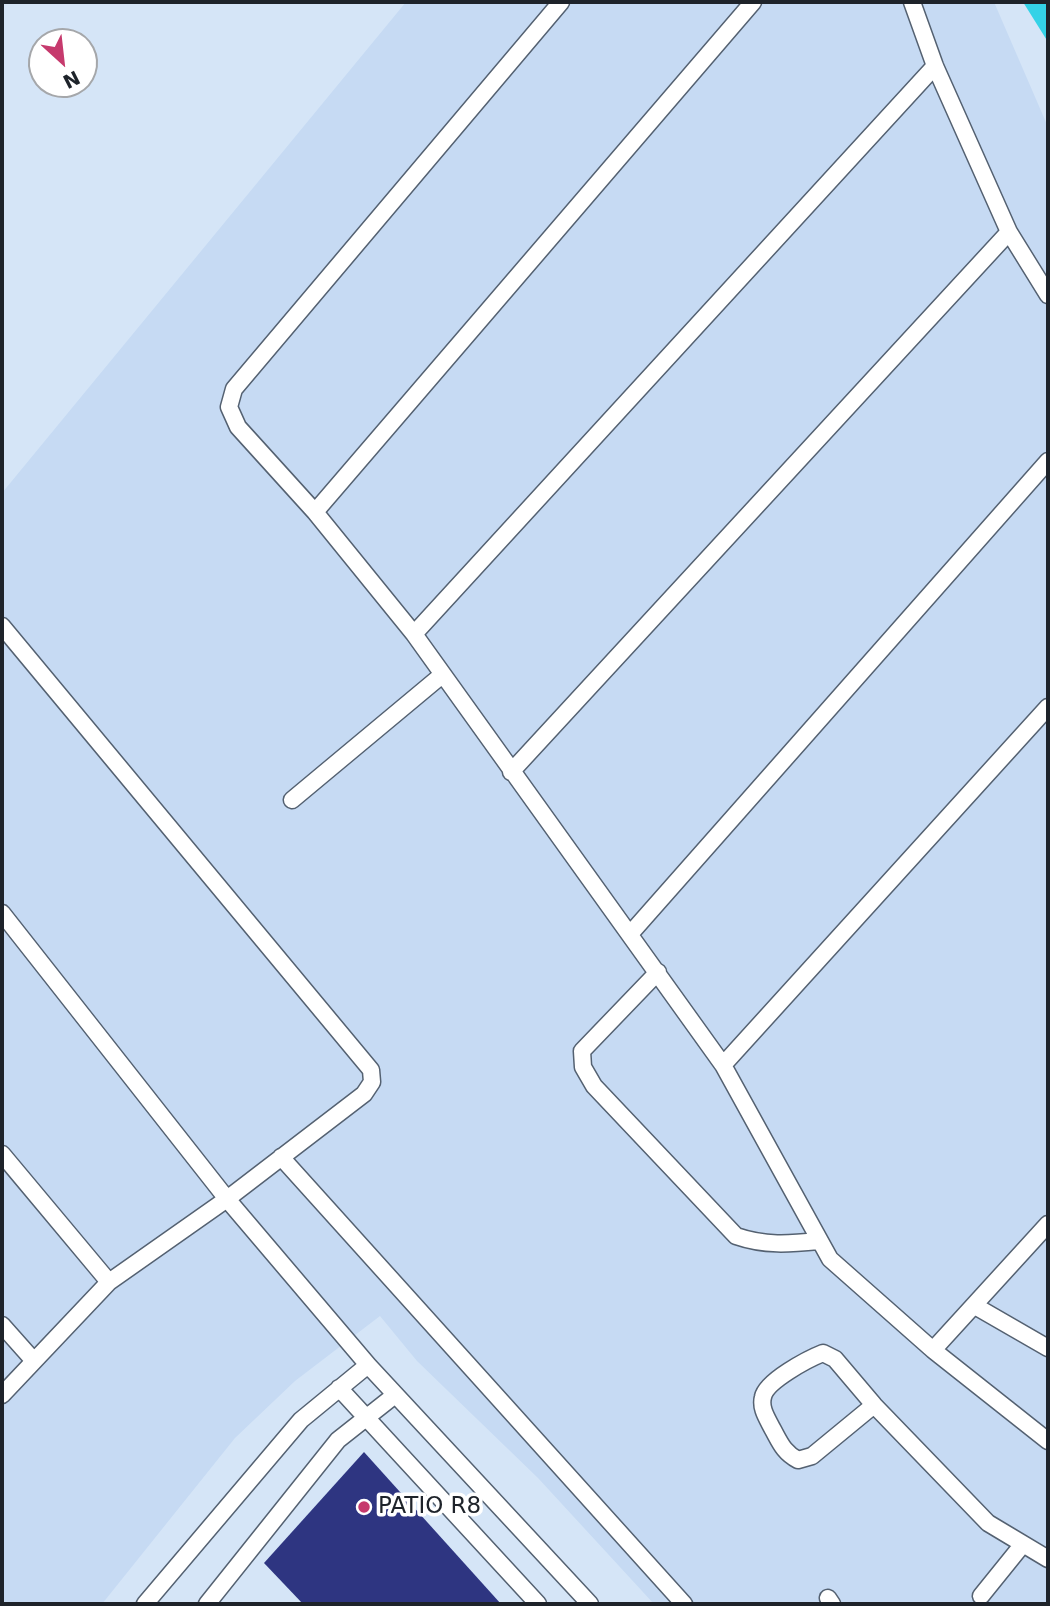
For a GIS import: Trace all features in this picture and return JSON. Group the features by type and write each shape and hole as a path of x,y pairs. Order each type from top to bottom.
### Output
{"lane":[{"path":"561,2 234,389 229,407 238,427 316,512 414,634 511,772 631,933 723,1065 830,1259 933,1350 1048,1441"},
{"path":"316,512 753,2"},
{"path":"912,2 935,66 1009,232 1048,295"},
{"path":"414,634 935,66"},
{"path":"511,772 1009,232"},
{"path":"631,933 1048,461"},
{"path":"2,626 370,1070 372,1082 364,1094 227,1199 109,1282 2,1395"},
{"path":"292,800 442,675"},
{"path":"723,1065 1048,707"},
{"path":"2,913 227,1199 368,1365 590,1604"},
{"path":"658,972 582,1051 583,1067 594,1086 736,1236 757,1243 779,1245 819,1241"},
{"path":"2,1154 109,1282"},
{"path":"281,1157 684,1604"},
{"path":"933,1350 1048,1224"},
{"path":"975,1306 1048,1348"},
{"path":"2,1325 34,1361"},
{"path":"873,1405 812,1456 799,1460 785,1453 765,1414 762,1399 766,1389 806,1359 823,1353 835,1359 873,1405 988,1523 1048,1559"},
{"path":"145,1604 301,1420 368,1365"},
{"path":"339,1388 538,1604"},
{"path":"207,1604 338,1440 395,1395"},
{"path":"981,1596 1023,1544"}],"shaded area":[{"path":"406,2 994,2 1048,127 1048,1604 654,1604 538,1478 417,1361 380,1316 295,1381 235,1438 102,1604 2,1604 2,493"}],"water":[{"path":"1023,2 1048,2 1048,42"}],"building":[{"name":"PATIO R8","path":"364,1452 501,1604 303,1604 264,1563"}],"place":[{"name":"PATIO R8","path":"364,1507"}]}
